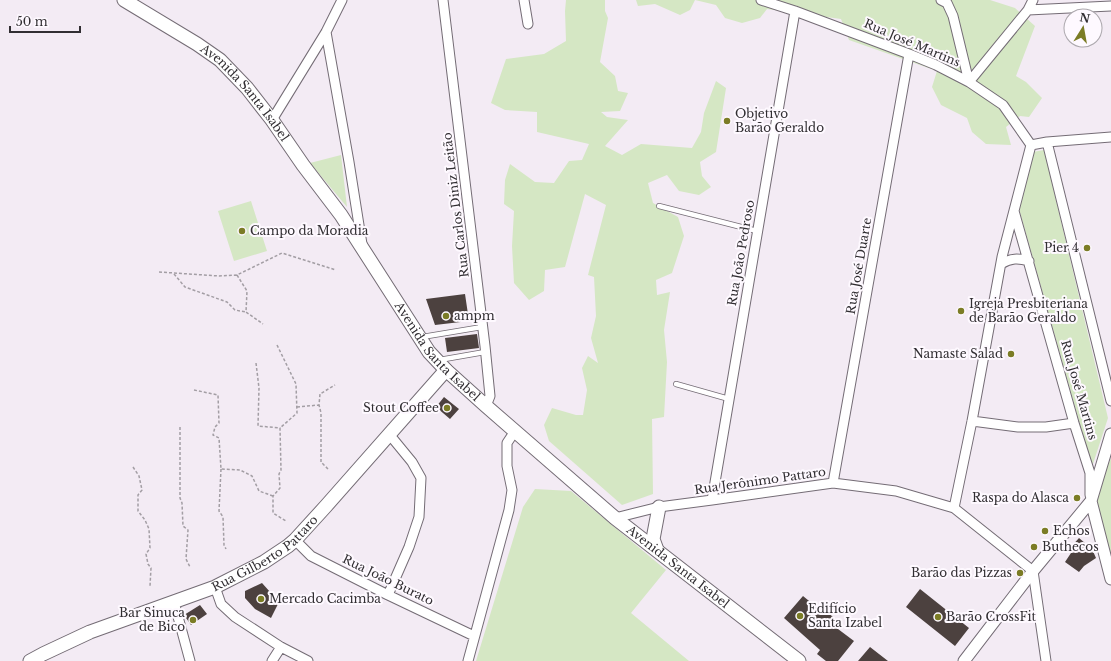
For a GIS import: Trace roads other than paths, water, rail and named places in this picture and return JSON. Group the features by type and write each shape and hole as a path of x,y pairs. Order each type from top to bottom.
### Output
{"main road":[{"name":"Avenida Santa Isabel","path":"124,0 197,44 220,60 247,88 272,120 340,215 429,352 446,370 615,518 799,661"},
{"name":"Rua Gilberto Pattaro","path":"30,661 90,632 215,587 264,562 295,540 446,370"},
{"path":"657,550 653,539 658,507"}],"street":[{"path":"272,120 326,32 342,0"},
{"name":"Rua Carlos Diniz Leitão","path":"443,0 490,396 486,406"},
{"path":"524,0 528,24"},
{"name":"Rua José Martins","path":"761,0 795,11 909,54 936,65 970,82 1003,105 1031,145"},
{"path":"941,0 946,4 953,16 970,82"},
{"path":"970,82 1028,10 1033,0"},
{"path":"1028,10 1111,6"},
{"name":"Rua João Pedroso","path":"712,500 795,11"},
{"path":"326,32 363,250"},
{"name":"Rua José Duarte","path":"833,483 909,54"},
{"path":"954,508 972,421 1001,264 1031,145 1047,142 1111,137"},
{"path":"1047,142 1111,401"},
{"name":"Rua José Martins","path":"1014,210 1074,423 1090,473 1091,501 1111,579"},
{"path":"1001,264 1013,258 1029,261"},
{"path":"972,421 1018,426 1046,427 1074,423"},
{"path":"468,661 509,510 512,490 507,466 507,443 515,431"},
{"path":"388,595 409,547 419,517 421,478 412,462 389,434"},
{"path":"964,661 1033,571 1091,501 1110,439"},
{"name":"Rua Jerônimo Pattaro","path":"615,518 658,507 833,483 896,491 954,508 1033,571"},
{"name":"Rua João Burato","path":"295,540 311,556 474,636"},
{"path":"1033,571 1046,661"},
{"path":"215,587 221,604 235,617 281,647 308,661"},
{"path":"174,602 190,661"},
{"path":"272,661 281,647"}],"lane":[{"path":"659,206 757,231"},
{"path":"420,338 482,327"},
{"path":"437,360 485,352"},
{"path":"676,384 729,399"}],"place":[{"name":"Objetivo Barão Geraldo","path":"727,121"},
{"name":"Campo da Moradia","path":"242,231"},
{"name":"Pier 4","path":"1087,248"},
{"name":"Igreja Presbiteriana de Barão Geraldo","path":"961,311"},
{"name":"ampm","path":"446,316"},
{"name":"Namaste Salad","path":"1011,354"},
{"name":"Stout Coffee","path":"447,408"},
{"name":"Raspa do Alasca","path":"1077,498"},
{"name":"Echos","path":"1045,531"},
{"name":"Buthecos","path":"1034,547"},
{"name":"Barão das Pizzas","path":"1020,573"},
{"name":"Mercado Cacimba","path":"261,599"},
{"name":"Edifício Santa Izabel","path":"800,616"},
{"name":"Barão CrossFit","path":"938,617"},
{"name":"Bar Sinuca de Bico","path":"193,620"}]}
